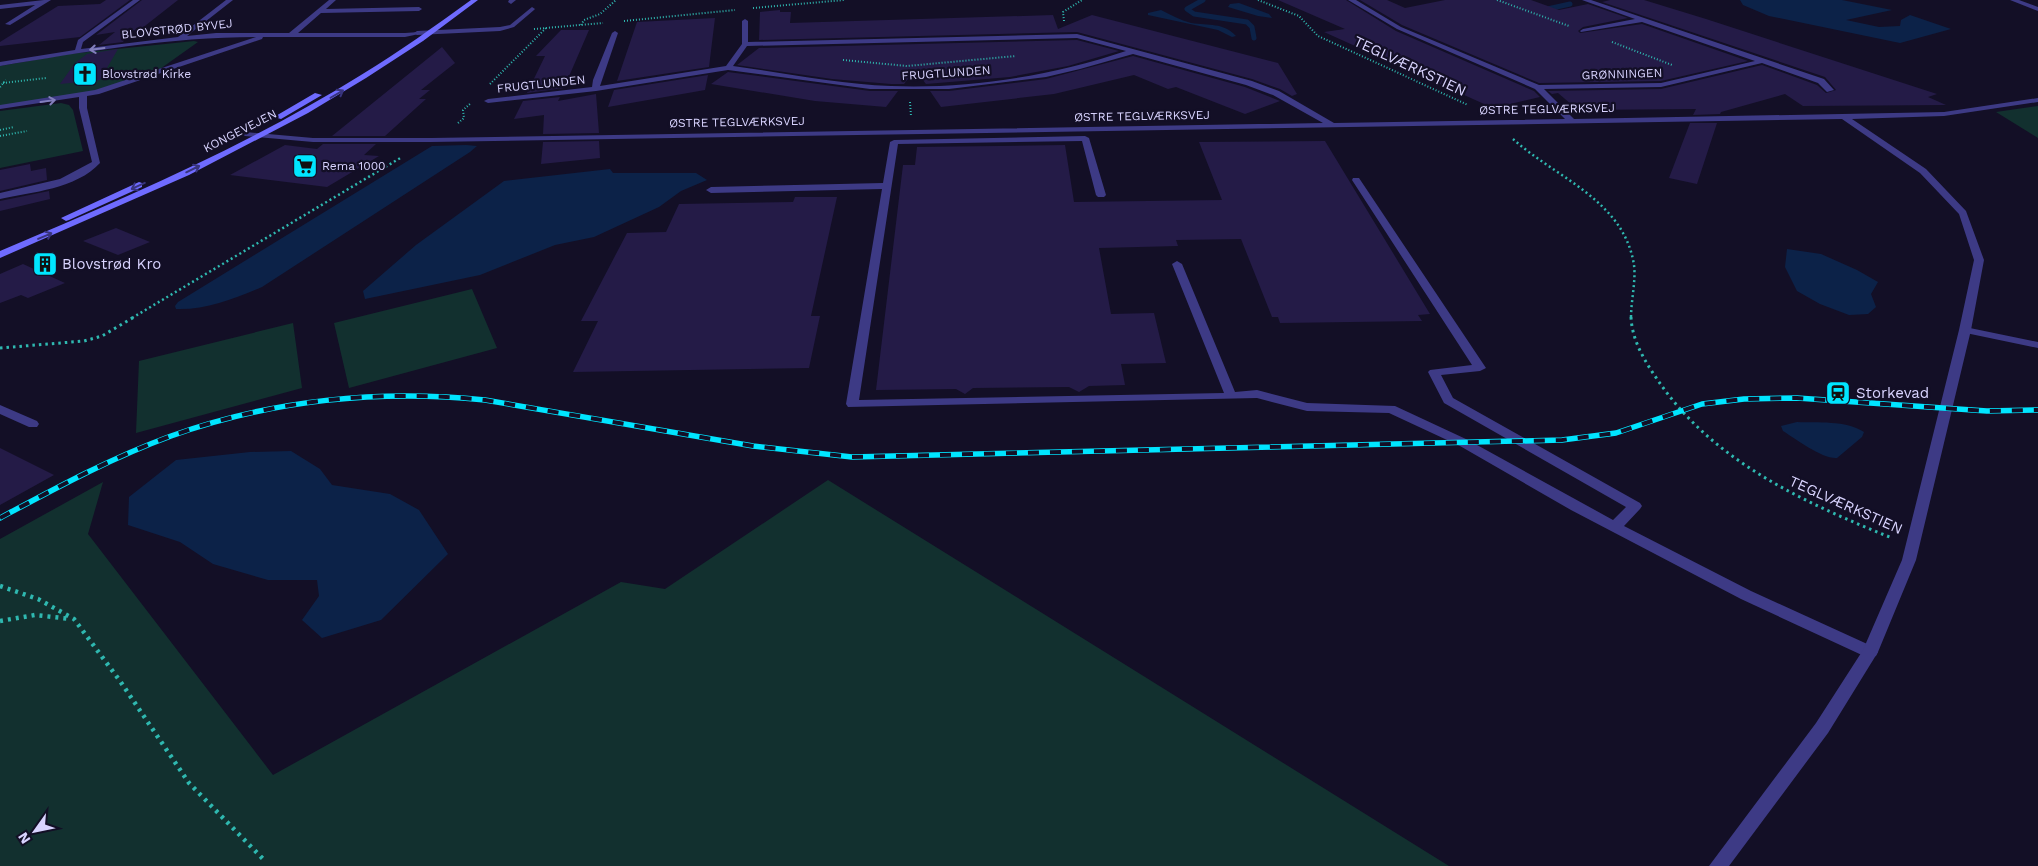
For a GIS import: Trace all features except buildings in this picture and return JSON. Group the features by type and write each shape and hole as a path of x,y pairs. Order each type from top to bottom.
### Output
{"main road":[{"name":"KONGEVEJEN","path":"0,255 112,207 260,136 350,86 433,32 475,0"},
{"name":"KONGEVEJEN","path":"0,246 136,186 245,134 336,85 418,33 454,5"}],"street":[{"path":"79,51 77,48 80,41 138,0"},
{"path":"179,39 230,0"},
{"path":"291,35 333,0"},
{"name":"GRØNNINGEN","path":"1351,0 1407,32 1538,87 1661,85 1764,61"},
{"path":"1584,0 1821,81 1830,90"},
{"path":"2013,0 2038,9"},
{"path":"0,7 46,1"},
{"path":"8,24 46,1"},
{"path":"320,11 419,9"},
{"name":"BLOVSTRØD BYVEJ","path":"0,64 79,51 216,35 405,35 500,29 512,26 532,9"},
{"path":"1582,31 1642,20"},
{"path":"728,68 745,44 745,21"},
{"name":"FRUGTLUNDEN","path":"596,89 596,80 615,33"},
{"path":"0,107 83,95 164,71 268,35"},
{"path":"745,44 1072,36 1249,82 1276,93 1333,125"},
{"name":"FRUGTLUNDEN","path":"488,101 596,89 728,68 890,88 916,88 1030,77 1115,58 1134,51"},
{"name":"GRØNNINGEN","path":"1538,87 1571,122"},
{"path":"0,196 64,181 86,172 96,163 83,108 83,95"},
{"name":"ØSTRE TEGLVÆRKSVEJ","path":"245,134 313,140 431,140 1844,117 1944,114 2038,100"},
{"path":"1718,866 1822,728 1870,652 1909,560 1965,330 1980,260 1963,213 1923,171 1844,117"},
{"path":"1100,195 1085,138 894,142 852,404 1257,394 1307,407 1391,409 1464,443 1614,527 1746,595 1870,652"},
{"path":"1356,180 1480,368 1434,372 1448,400 1635,506 1614,527"},
{"path":"711,190 887,186"},
{"path":"1177,264 1230,396"},
{"path":"1965,330 2038,345"},
{"path":"0,409 33,424"}],"path":[{"path":"581,25 584,20 600,14 616,0"},
{"path":"753,8 844,0"},
{"path":"1072,36 1066,27 1062,15 1068,8 1082,0"},
{"name":"TEGLVÆRKSTIEN","path":"1258,0 1299,16 1306,22 1310,30 1318,36 1483,112 1522,147 1588,194 1616,218 1630,241 1634,266 1630,316 1636,343 1668,396 1714,441 1747,467 1781,489 1828,512 1912,546"},
{"path":"616,21 743,9"},
{"path":"528,30 608,22"},
{"path":"0,84 46,78"},
{"path":"910,132 910,101 916,88"},
{"path":"0,130 14,127"},
{"path":"0,136 27,131"},
{"path":"0,348 84,341 102,336 431,140"},
{"path":"0,586 38,599 74,619 120,681 189,783 265,861"},
{"path":"0,621 35,615 74,619"}],"green space":[{"path":"198,42 160,69 85,94 0,106 0,66 69,54"},
{"path":"61,103 69,105 73,110 83,151 0,168 0,111"},
{"path":"2038,106 2038,138 1996,112"},
{"path":"472,289 497,348 349,388 334,323"},
{"path":"293,323 302,388 136,433 139,361"},
{"path":"828,480 1449,866 0,866 0,539 103,482 88,534 273,775 621,582 665,589"}],"water":[{"path":"1740,0 1842,0 1892,10 1846,20 1879,27 1900,26 1901,20 1910,15 1951,29 1900,43 1769,16 1743,5"},
{"path":"1239,3 1269,14 1272,18 1228,7 1230,4"},
{"path":"1161,10 1191,23 1226,28 1236,36 1232,37 1218,30 1148,15 1148,13"},
{"path":"432,146 477,146 262,287 231,299 199,308 176,309 175,306 178,302"},
{"path":"610,169 613,173 696,173 707,180 681,191 659,207 594,237 555,245 480,275 365,299 363,291 416,245 504,181"},
{"path":"1787,249 1821,254 1857,270 1878,282 1871,294 1876,307 1868,314 1849,315 1820,304 1797,291 1785,267"},
{"path":"1797,422 1840,424 1857,428 1864,432 1862,437 1837,458 1824,455 1809,448 1783,431 1781,426"},
{"path":"291,451 320,469 332,485 390,494 419,510 448,554 381,620 322,638 302,620 319,596 317,580 268,580 213,564 180,542 128,525 129,497 176,460 250,452"}],"waterway":[{"path":"1203,0 1187,9 1194,14 1247,22 1252,27 1254,38"},
{"path":"1543,10 1570,4"}],"railway":[{"path":"0,518 105,464 171,436 247,414 326,400 366,397 406,396 485,400 753,446 852,457 1562,440 1616,433 1702,404 1744,399 1797,398 1987,411 2038,410"}],"place":[{"name":"Blovstrød Kirke","path":"85,74"},
{"name":"Rema 1000","path":"305,166"},
{"name":"Blovstrød Kro","path":"45,264"},
{"name":"Storkevad","path":"1838,393"}]}
